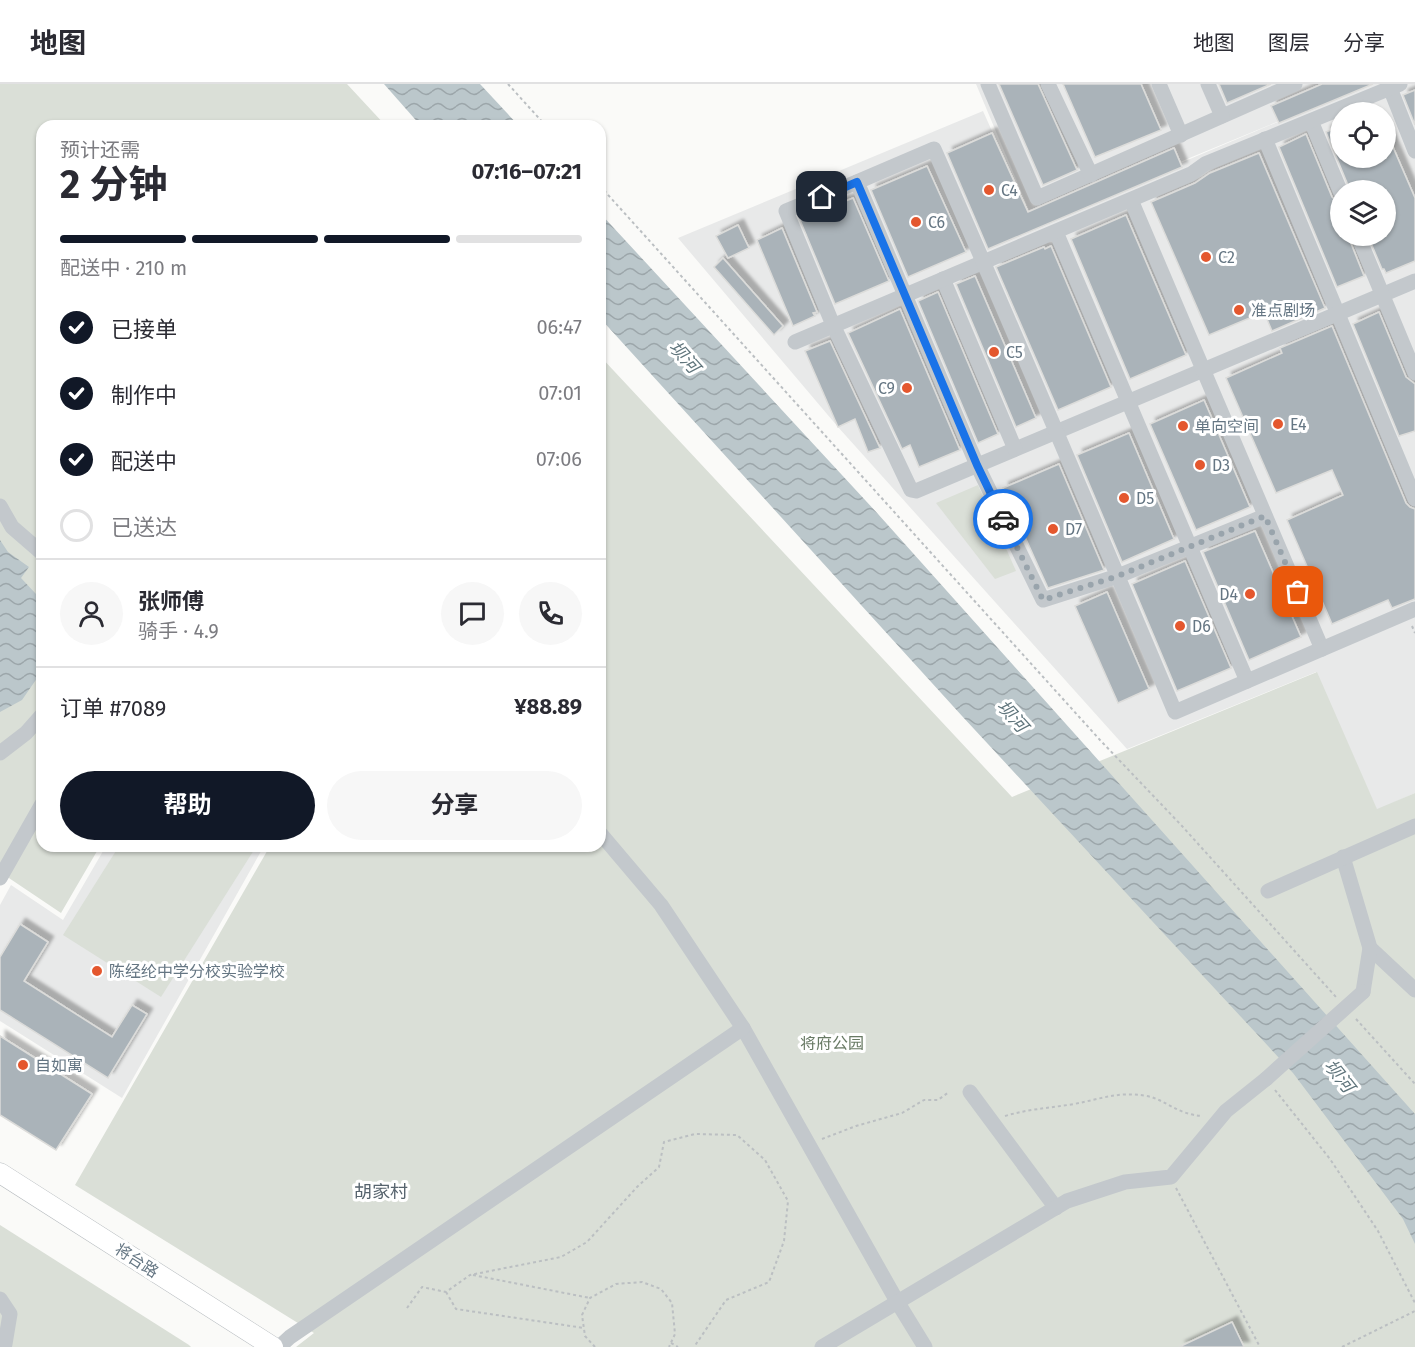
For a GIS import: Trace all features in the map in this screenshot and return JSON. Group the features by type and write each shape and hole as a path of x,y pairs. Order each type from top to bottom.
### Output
{"main road":[{"name":"将台路","path":"0,1173 273,1347"}],"lane":[{"path":"988,84 1037,198 1222,116 1266,90 1295,84"},
{"path":"1048,84 1091,175"},
{"path":"1159,84 1181,135"},
{"path":"1209,84 1222,116"},
{"path":"795,342 1191,174 1204,164 1395,86 1415,151"},
{"path":"1311,121 1335,180"},
{"path":"1265,140 1415,499"},
{"path":"1415,281 1337,313 1204,370 1057,432 977,465 916,491 908,487 833,325 786,211 934,150 1057,432 1175,712 1415,609"},
{"path":"857,182 977,465 1043,600 1118,576 1265,516"},
{"path":"1131,200 1322,649"},
{"path":"1056,232 1247,681"},
{"path":"1362,246 1415,373"},
{"path":"943,279 1016,449"},
{"path":"0,506 12,527 36,548"},
{"path":"0,753 26,733 36,722"},
{"path":"0,878 36,815"},
{"path":"1268,891 1415,826"},
{"path":"606,840 661,905 743,1028 925,1347"},
{"path":"822,1347 1067,1201 1125,1182 1171,1178 1221,1117 1363,992 1370,948 1343,857"},
{"path":"1370,948 1415,990"},
{"path":"279,1347 290,1337 743,1028"},
{"path":"970,1092 1056,1208"},
{"path":"0,1299 10,1314 3,1347"}],"path":[{"path":"508,84 541,120"},
{"path":"606,193 1100,741 1182,826 1343,1004"},
{"path":"1351,1013 1415,1084"},
{"path":"1266,1079 1330,1159 1378,1231 1415,1303"},
{"path":"808,1145 856,1126 902,1113 924,1100 938,1100 949,1092"},
{"path":"991,1119 1029,1109 1074,1104 1115,1094 1149,1097 1179,1112 1221,1117"},
{"path":"406,1308 422,1287 446,1292 470,1275 561,1257 587,1242 658,1167 664,1142 695,1134 737,1135 765,1160 788,1201 784,1240 769,1282 726,1300 694,1347"},
{"path":"1171,1178 1260,1347"},
{"path":"470,1275 590,1298"},
{"path":"595,1347 585,1336 582,1315 590,1298 616,1284 642,1282 661,1289 672,1303 675,1334 669,1347"},
{"path":"446,1292 456,1309 584,1328"},
{"path":"1342,1347 1415,1311"},
{"path":"671,1343 678,1347"}],"shaded area":[{"path":"976,84 1415,84 1415,793 1377,810 1316,672 1127,749 838,427 678,238 983,111 1034,225 1313,107 1034,222"},
{"name":"陈经纶中学分校实验学校","path":"103,852 261,852 122,1098 0,1021 0,905 11,885 63,920"}],"green space":[{"path":"0,84 347,84 380,120 36,120 36,852 97,852 61,913 0,872"},
{"name":"将府公园","path":"606,362 1012,797 1317,672 1377,809 1415,793 1415,1347 296,1347 314,1333 75,1185 267,852 606,852"},
{"path":"978,485 1016,571 995,579 936,503"},
{"path":"115,852 253,852 161,997 63,935"},
{"path":"0,1225 189,1345 191,1347 0,1347"}],"water":[{"path":"384,84 480,84 513,120 416,120"},
{"name":"坝河","path":"606,219 878,514 1415,1114 1415,1244 1403,1219 1293,1073 962,716 606,325"},
{"path":"0,540 8,552 29,567 21,578 36,594 36,680 22,700 0,712"}],"building":[{"path":"999,84 1038,84 1077,170 1043,185"},
{"path":"1063,84 1141,84 1161,130 1095,157"},
{"path":"1219,84 1271,84 1227,103"},
{"path":"1322,84 1373,84 1279,123 1271,106"},
{"path":"1415,90 1415,125 1403,95"},
{"path":"1330,130 1330,142 1326,132"},
{"name":"C4","path":"992,133 1028,212 1174,148 1182,167 988,249 947,153"},
{"path":"1306,134 1330,192 1330,246 1352,246 1364,276 1337,287 1279,147"},
{"path":"1259,153 1325,308 1272,331 1264,312 1209,335 1151,202 1195,183 1210,173"},
{"path":"1396,154 1415,198 1415,261 1386,273 1372,246 1396,246 1396,180 1346,180 1341,168 1396,168"},
{"name":"C6","path":"927,166 966,252 908,277 871,190"},
{"path":"853,198 889,281 835,304 800,220"},
{"path":"1126,215 1186,355 1130,379 1071,239"},
{"path":"738,225 749,248 728,258 716,236"},
{"path":"782,228 817,312 813,313 815,316 793,326 757,240"},
{"path":"1051,246 1111,387 1058,410 996,267"},
{"path":"723,258 783,326 774,335 714,267"},
{"name":"C5","path":"975,276 1036,418 1016,427 956,284"},
{"path":"938,292 998,434 978,443 918,301"},
{"name":"C9","path":"900,309 960,450 919,467 910,445 902,449 848,333"},
{"path":"1379,312 1406,377 1415,384 1415,431 1399,436 1353,324"},
{"path":"1332,326 1406,503 1415,509 1415,599 1392,608 1388,600 1332,624 1287,520 1343,495 1332,470 1276,493 1226,378 1282,353 1280,348"},
{"path":"830,341 880,448 868,452 855,419 838,427 805,351"},
{"name":"D3","path":"1204,400 1250,507 1196,530 1150,424"},
{"name":"D5","path":"1129,433 1174,539 1122,562 1077,455"},
{"name":"D7","path":"1059,464 1104,570 1048,588 1003,488"},
{"name":"D4","path":"1255,531 1301,637 1249,660 1203,552"},
{"name":"D6","path":"1185,561 1231,668 1177,691 1132,584"},
{"path":"1107,592 1149,689 1118,703 1075,606"},
{"path":"20,924 48,942 24,981 112,1037 132,1005 147,1014 108,1078 0,1010 0,957"},
{"name":"自如寓","path":"0,1036 92,1094 56,1150 0,1115"},
{"path":"1232,1322 1244,1347 1179,1347"}],"way so far":[{"path":"1003,519 1043,600 1118,576 1265,516 1298,592"}],"place":[{"name":"C4","path":"989,190"},
{"name":"C6","path":"916,222"},
{"name":"C2","path":"1206,257"},
{"name":"准点剧场","path":"1239,310"},
{"name":"C5","path":"994,352"},
{"name":"C9","path":"907,388"},
{"name":"E4","path":"1278,424"},
{"name":"单向空间","path":"1183,426"},
{"name":"D3","path":"1200,465"},
{"name":"D5","path":"1124,498"},
{"name":"D7","path":"1053,529"},
{"name":"D4","path":"1250,594"},
{"name":"D6","path":"1180,626"},
{"name":"陈经纶中学分校实验学校","path":"97,971"},
{"name":"自如寓","path":"23,1065"}],"district":[{"name":"胡家村","path":"381,1192"}],"route":[{"path":"822,197 857,182 977,465 1003,519"}]}
